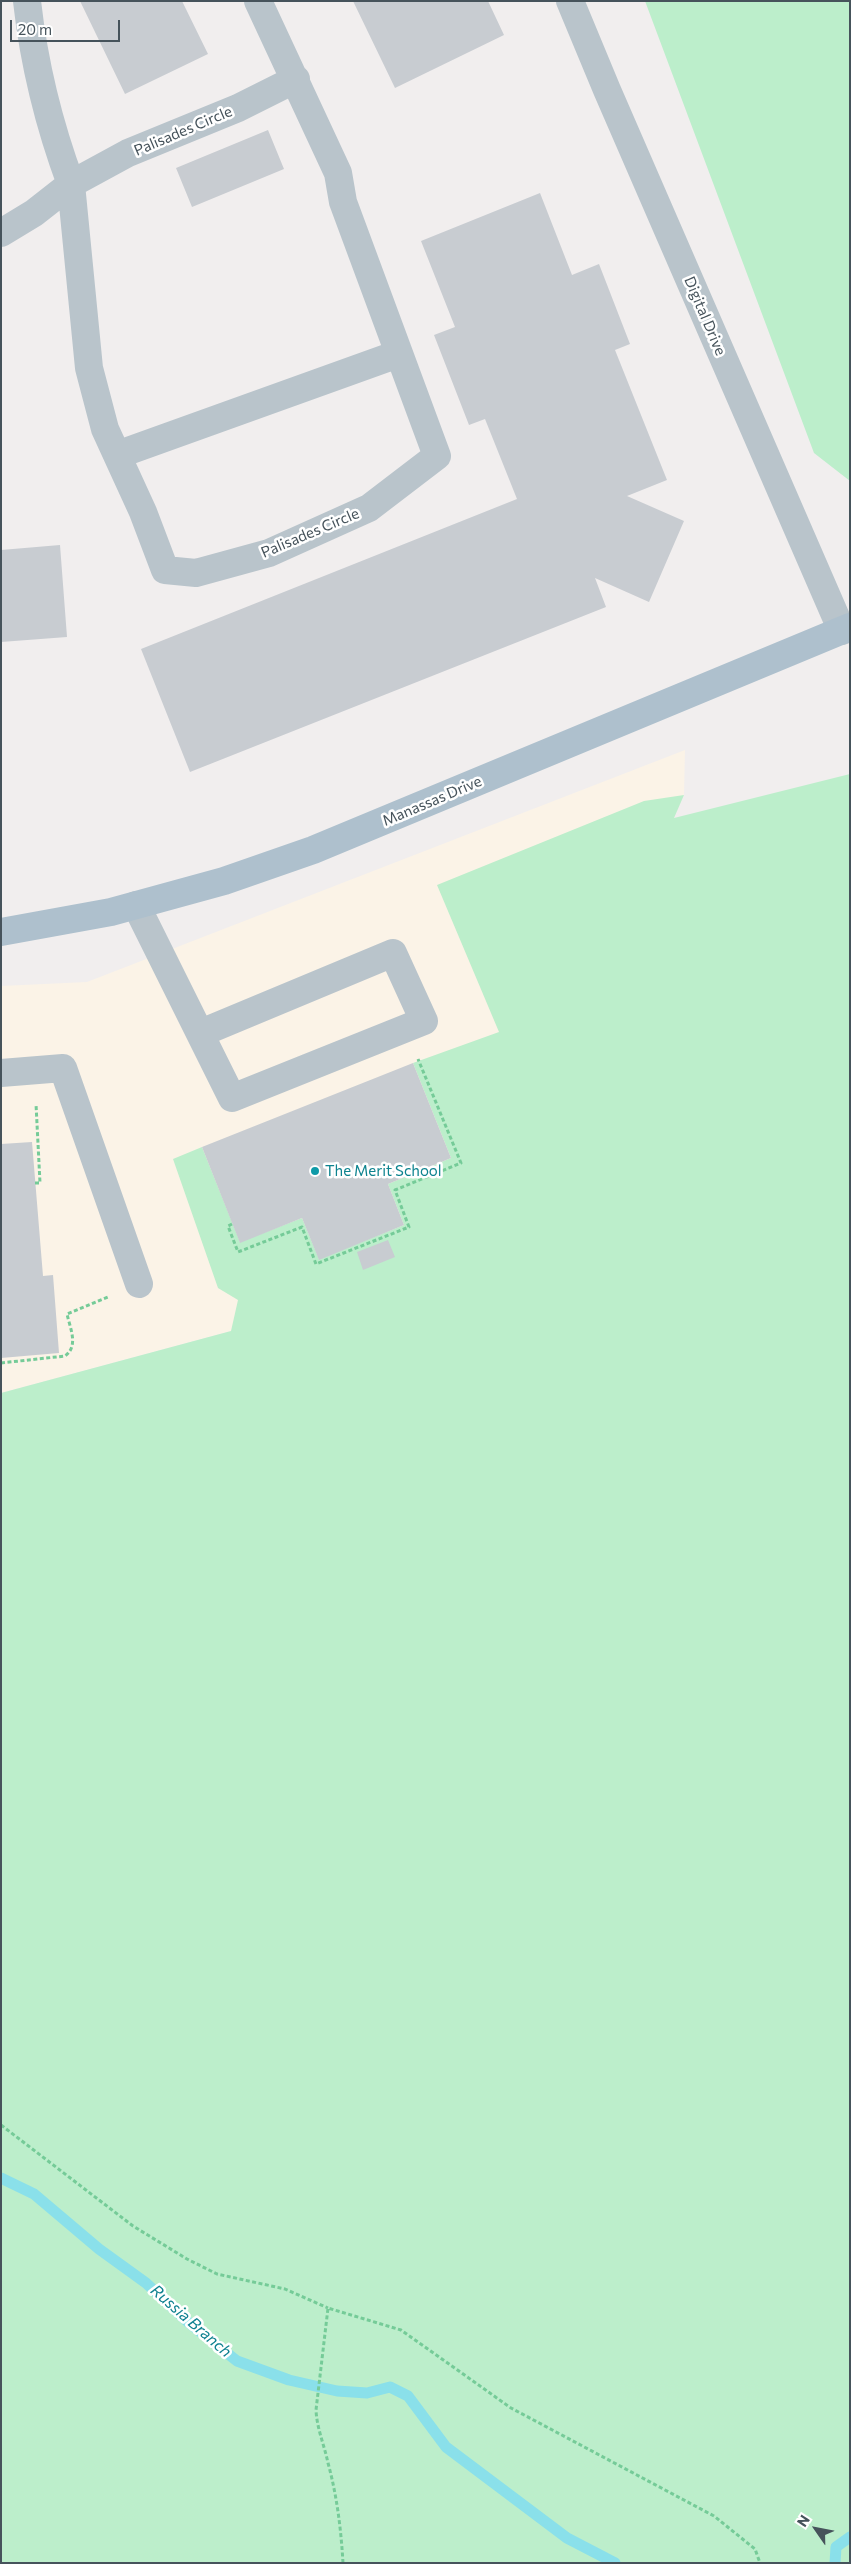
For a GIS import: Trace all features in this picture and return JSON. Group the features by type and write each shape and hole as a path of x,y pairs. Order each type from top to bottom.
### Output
{"main road":[{"name":"Manassas Drive","path":"1,932 136,905 224,881 313,850 846,629"}],"street":[{"name":"Palisades Circle","path":"26,1 45,103 54,137 71,184 89,368 105,429 143,512 166,570 196,573 269,552 369,508 437,456 343,202 338,173 296,79 258,1"},
{"name":"Digital Drive","path":"570,1 606,90 846,629"},
{"name":"Palisades Circle","path":"1,233 34,213 71,184 128,153 238,108 296,79"},
{"path":"117,455 398,354"},
{"path":"136,905 232,1098 424,1021 393,953 201,1033"},
{"path":"1,1073 63,1068 139,1284"}],"path":[{"path":"232,1224 228,1226 238,1252 302,1227 316,1264 408,1226 395,1190 461,1163 415,1053"},
{"path":"35,1183 40,1183 35,1119 37,1096"},
{"path":"1,1363 65,1356 72,1350 73,1343 67,1314 139,1284"},
{"path":"1,2125 133,2226 187,2259 217,2274 285,2289 328,2308 401,2330 511,2408 714,2516 755,2549 760,2563"},
{"path":"328,2308 316,2410 317,2426 328,2462 341,2524 343,2563"}],"shaded area":[{"path":"685,750 684,795 570,1030 400,1260 231,1331 1,1393 1,986 87,982"}],"green space":[{"path":"645,1 850,1 850,481 814,453"},
{"path":"850,774 850,2563 1,2563 1,1393 231,1331 238,1300 218,1288 173,1159 202,1147 240,1242 302,1218 319,1259 404,1225 388,1184 451,1158 413,1063 499,1032 437,885 644,801 684,795 674,818"}],"building":[{"path":"80,1 182,1 208,54 125,94"},
{"path":"353,1 488,1 504,35 395,88"},
{"path":"268,130 284,169 192,207 176,168"},
{"path":"540,193 572,275 599,264 630,344 615,350 667,480 627,496 684,521 649,602 595,578 606,607 190,772 141,649 517,499 485,419 469,425 434,335 455,327 421,241"},
{"path":"60,545 67,637 1,642 1,550"},
{"name":"The Merit School","path":"413,1063 451,1158 388,1184 404,1225 319,1260 302,1218 240,1243 202,1147"},
{"path":"32,1142 43,1276 53,1275 59,1353 1,1358 1,1144"},
{"path":"388,1240 395,1257 363,1270 357,1252"}],"waterway":[{"name":"Russia Branch","path":"1,2178 34,2194 99,2249 146,2283 188,2322 237,2361 289,2380 337,2391 367,2393 390,2387 408,2396 446,2447 567,2538 615,2563"},
{"path":"835,2563 836,2547 850,2537"}],"place":[{"name":"The Merit School","path":"315,1171"}]}
